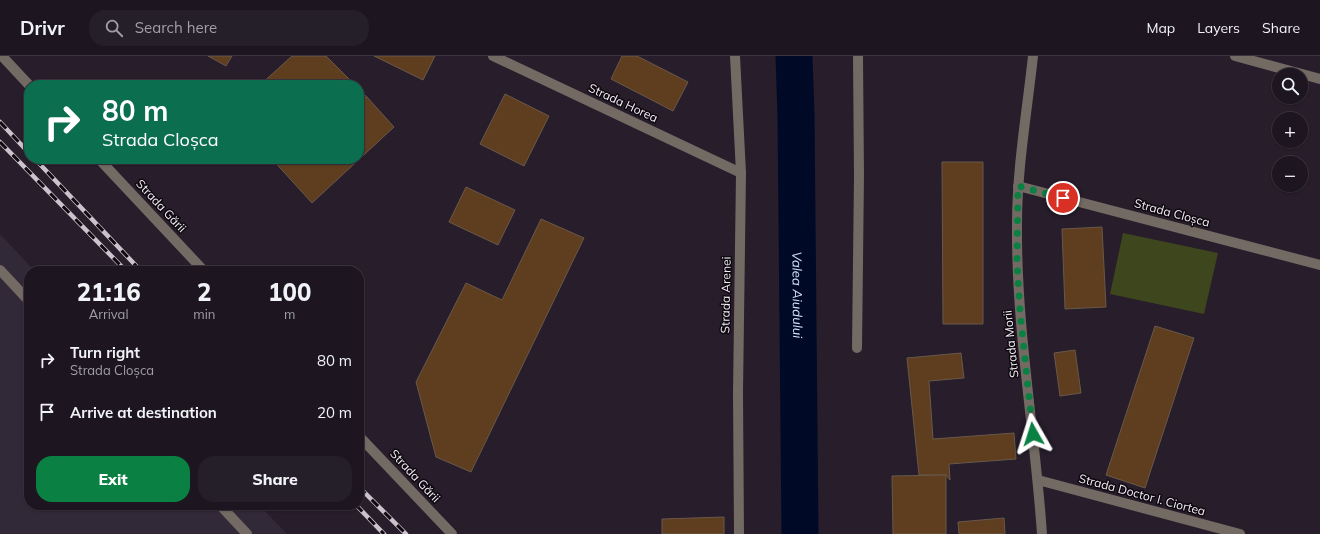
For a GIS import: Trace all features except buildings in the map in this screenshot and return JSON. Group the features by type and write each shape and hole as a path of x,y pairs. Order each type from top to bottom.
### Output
{"street":[{"path":"2,56 24,80"},
{"name":"Strada Horea","path":"493,56 741,173"},
{"name":"Strada Arenei","path":"735,56 741,173 738,534"},
{"path":"857,348 859,175 858,56"},
{"name":"Strada Morii","path":"1034,56 1018,186 1017,261 1020,312 1038,480 1042,534"},
{"path":"1235,56 1320,79"},
{"name":"Strada Gării","path":"104,164 199,266"},
{"name":"Strada Cloșca","path":"1018,186 1320,265"},
{"path":"0,270 24,296"},
{"name":"Strada Gării","path":"364,441 452,534"},
{"name":"Strada Doctor I. Ciortea","path":"1038,480 1240,534"},
{"path":"225,510 247,534"}],"shaded area":[{"path":"0,234 30,266 24,266 24,510 264,510 287,534 0,534"}],"green space":[{"path":"1123,233 1218,253 1204,314 1110,294"}],"waterway":[{"name":"Valea Aiudului","path":"794,56 796,115 800,534"}],"railway":[{"path":"0,122 24,148"},
{"path":"0,142 121,266"},
{"path":"40,164 136,266"},
{"path":"364,492 406,534"},
{"path":"361,510 384,534"}],"route":[{"path":"1033,434 1020,312 1017,261 1018,186 1063,198"}]}
